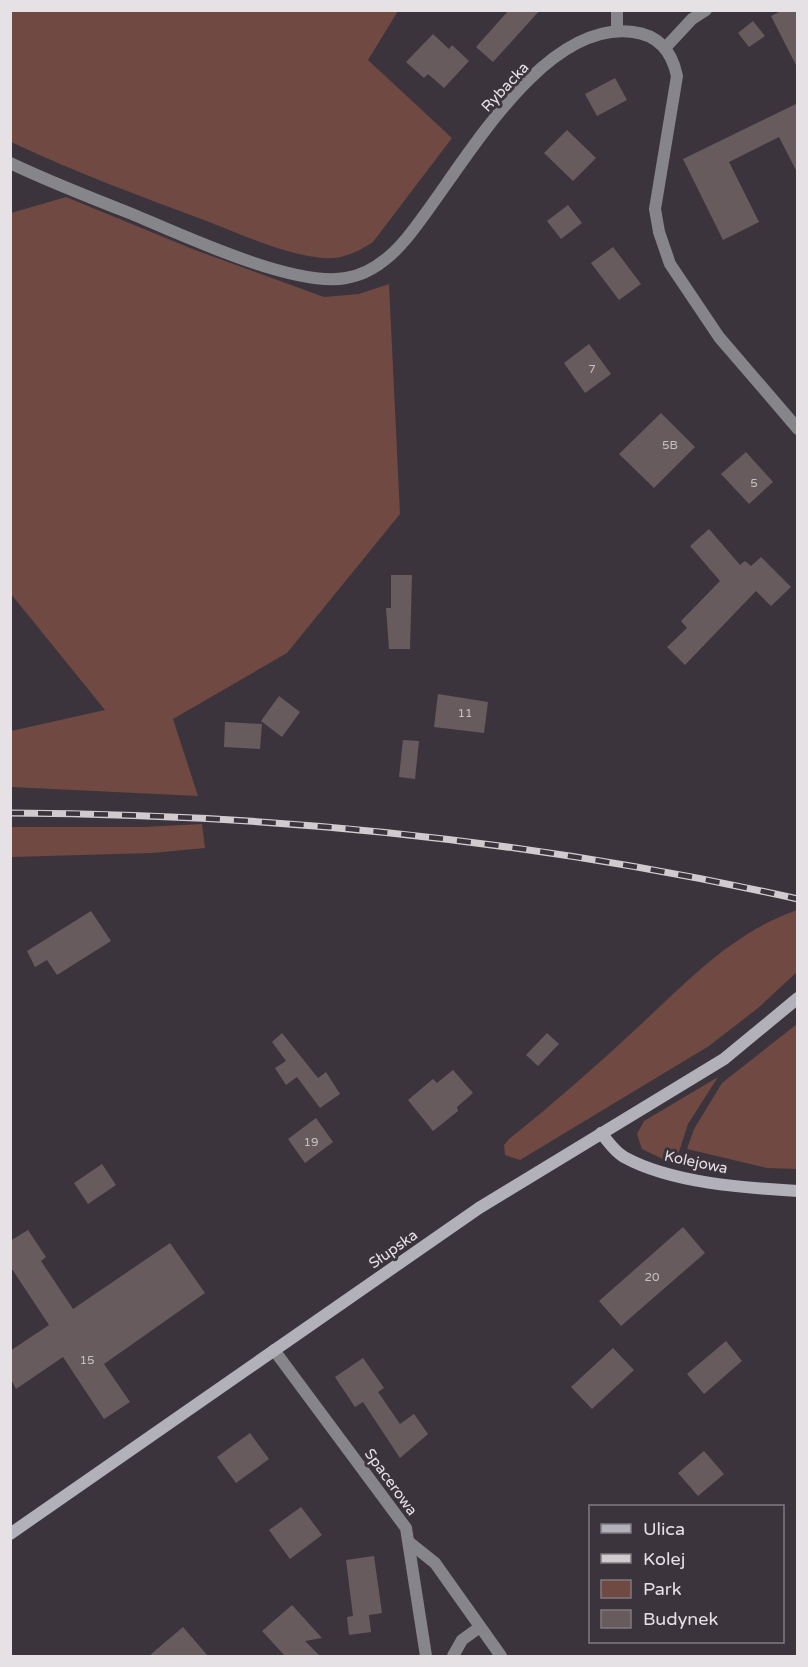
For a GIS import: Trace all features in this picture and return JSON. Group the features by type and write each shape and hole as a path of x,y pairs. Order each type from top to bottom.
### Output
{"main road":[{"name":"Słupska","path":"10,1534 471,1213 724,1059 798,998"},
{"name":"Kolejowa","path":"601,1133 622,1156 673,1174 758,1189 798,1191"}],"street":[{"path":"617,10 617,30"},
{"path":"705,10 692,19 666,47 674,60 677,76 655,209 658,232 670,264 719,337 798,429"},
{"name":"Rybacka","path":"10,164 206,245 266,266 301,277 330,281 348,278 375,267 405,240 492,122 527,82 575,43 617,30 652,37 666,47"},
{"name":"Spacerowa","path":"274,1350 396,1511 406,1528 426,1656"},
{"path":"410,1543 435,1563 501,1656"},
{"path":"453,1656 462,1640 480,1627"}],"green space":[{"path":"11,10 398,11 368,60 452,138 373,242 349,255 336,258 308,256 279,249 109,184 11,142"},
{"path":"66,197 195,250 324,297 359,294 389,284 400,514 287,653 173,719 198,796 11,787 11,731 105,710 11,594 11,213"},
{"path":"202,824 205,848 152,853 11,857 11,827 143,827"},
{"path":"797,910 797,972 758,1008 709,1046 520,1160 505,1155 504,1145 509,1139 590,1071 711,960 751,932"},
{"path":"797,1024 797,1169 767,1168 687,1149 694,1129 722,1083"},
{"path":"718,1077 688,1124 678,1155 671,1156 669,1162 642,1149 637,1134 644,1121"}],"building":[{"path":"509,10 540,10 493,62 476,47"},
{"path":"783,10 798,10 798,69 771,16"},
{"path":"753,21 765,36 749,47 738,33"},
{"path":"433,34 449,49 452,45 469,61 444,88 428,74 424,78 406,62"},
{"path":"615,78 627,100 597,116 585,94"},
{"path":"798,103 798,174 779,137 729,162 759,222 723,240 683,159"},
{"path":"567,130 596,158 573,181 544,153"},
{"path":"568,205 582,223 561,239 547,221"},
{"path":"613,247 641,284 619,300 591,263"},
{"path":"589,344 611,374 585,393 564,363"},
{"path":"661,413 695,447 654,488 619,454"},
{"path":"746,452 773,482 749,504 721,474"},
{"path":"709,529 740,565 745,561 751,566 761,557 791,587 771,606 756,591 685,665 667,647 687,628 681,621 720,581 690,546"},
{"path":"391,575 412,575 410,649 389,649 386,608 391,608"},
{"path":"438,694 488,702 484,733 434,727"},
{"path":"279,696 300,712 282,737 261,721"},
{"path":"225,722 262,724 260,749 224,747"},
{"path":"403,740 419,741 415,779 399,777"},
{"path":"91,911 111,941 57,975 47,960 35,967 27,951"},
{"path":"282,1033 318,1078 326,1072 340,1094 320,1108 297,1077 286,1085 275,1068 286,1061 272,1042"},
{"path":"547,1033 559,1044 538,1066 526,1055"},
{"path":"453,1070 473,1093 457,1107 458,1111 433,1131 408,1100 433,1079 437,1083"},
{"path":"316,1118 333,1142 305,1163 288,1139"},
{"path":"102,1164 116,1185 88,1204 74,1183"},
{"path":"683,1227 705,1253 621,1326 599,1301"},
{"path":"28,1230 46,1257 41,1261 73,1309 170,1243 205,1293 104,1364 130,1402 104,1419 63,1357 16,1389 10,1377 10,1351 49,1325 10,1266 10,1241"},
{"path":"726,1341 742,1361 704,1394 687,1374"},
{"path":"613,1348 634,1370 592,1409 571,1387"},
{"path":"363,1358 384,1388 378,1392 400,1424 414,1414 428,1434 400,1458 363,1402 355,1407 335,1377"},
{"path":"250,1433 269,1459 236,1483 217,1457"},
{"path":"704,1451 724,1474 698,1496 678,1473"},
{"path":"301,1507 322,1535 290,1559 269,1530"},
{"path":"374,1556 382,1613 369,1615 371,1632 349,1635 347,1617 353,1616 346,1560"},
{"path":"292,1605 322,1638 305,1641 320,1656 285,1656 262,1631"},
{"path":"183,1627 208,1656 149,1656"}],"railway":[{"path":"10,813 209,819 308,825 406,835 603,861 798,899"}]}
